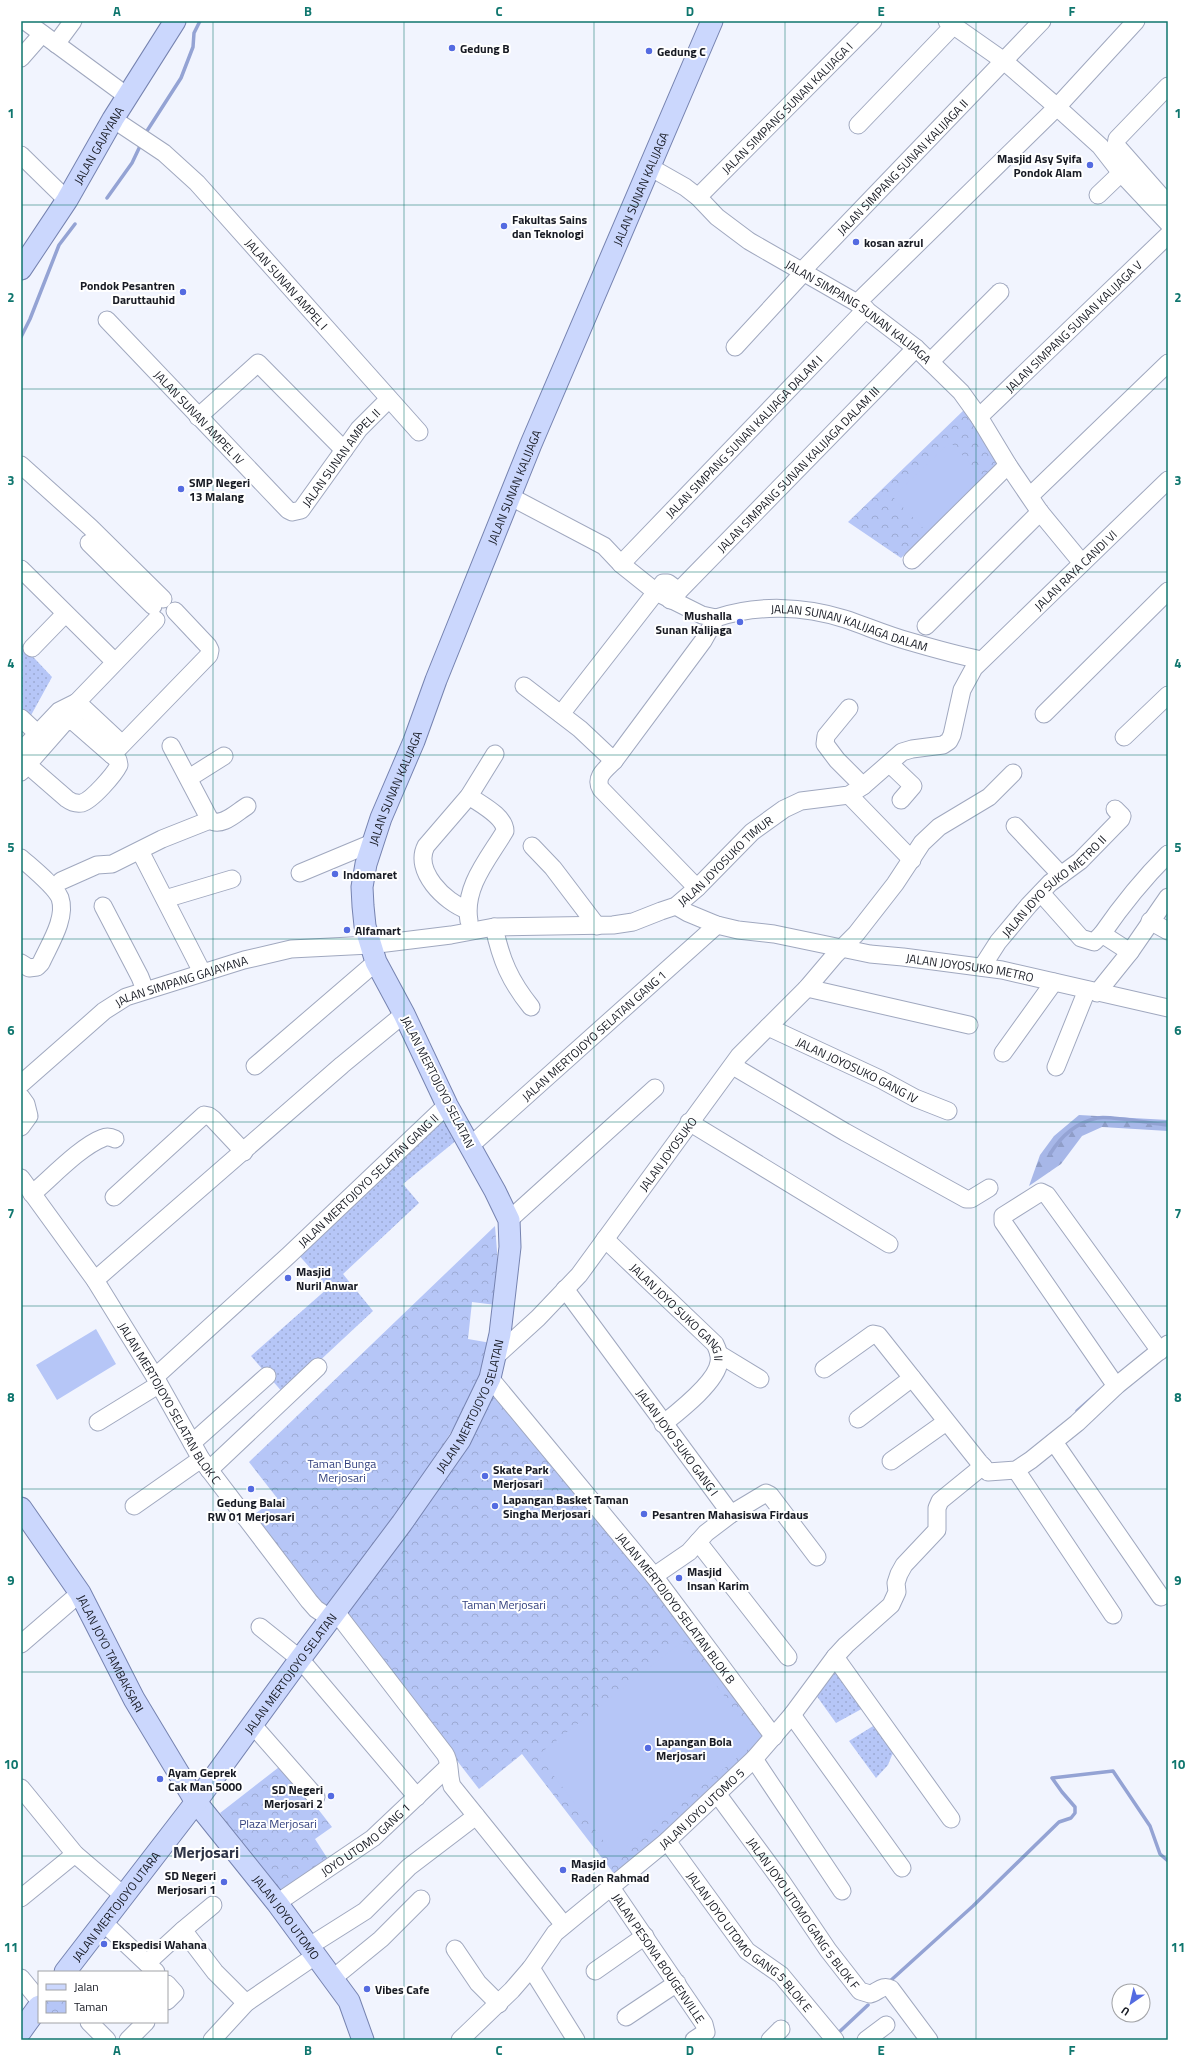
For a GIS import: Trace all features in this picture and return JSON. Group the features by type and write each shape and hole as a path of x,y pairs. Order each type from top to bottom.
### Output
{"main road":[{"name":"JALAN GAJAYANA","path":"21,269 67,200 113,119 175,21"},
{"name":"JALAN SUNAN KALIJAGA","path":"373,953 365,926 362,887 372,843 561,370 712,21"},
{"name":"JALAN MERTOJOYO SELATAN","path":"196,1802 252,1724 402,1523 460,1440 492,1368 500,1334 510,1247 508,1220 504,1207 447,1105 373,953"},
{"name":"JALAN JOYO TAMBAKSARI","path":"21,1508 80,1593 134,1699 196,1802"},
{"name":"JALAN MERTOJOYO UTARA","path":"66,1971 196,1802"},
{"name":"JALAN JOYO UTOMO","path":"196,1802 277,1903 349,2001 363,2040"},
{"path":"21,2031 38,2007"}],"street":[{"path":"26,21 127,96"},
{"path":"56,44 73,21"},
{"name":"JALAN SIMPANG SUNAN KALIJAGA I","path":"699,195 872,21"},
{"name":"JALAN SIMPANG SUNAN KALIJAGA II","path":"735,347 802,273 1042,21"},
{"name":"JALAN SIMPANG SUNAN KALIJAGA DALAM I","path":"621,564 863,303 1057,107 1136,21"},
{"path":"858,125 950,23 1004,61 1100,146 1121,173 1168,223"},
{"path":"21,58 42,34"},
{"path":"1167,199 1119,150 1116,145 1117,139 1168,86"},
{"name":"JALAN SUNAN AMPEL I","path":"113,119 164,153 197,182 419,432"},
{"path":"21,155 67,200"},
{"name":"JALAN SIMPANG SUNAN KALIJAGA","path":"648,166 699,195 717,217 749,241 802,273 863,303 916,348 961,392 979,417 1008,465 1035,492 1040,512 1082,563"},
{"path":"1098,195 1121,173"},
{"name":"JALAN SIMPANG SUNAN KALIJAGA V","path":"979,417 1168,235"},
{"path":"930,362 1000,292"},
{"name":"JALAN SUNAN AMPEL IV","path":"108,320 198,417 288,510 292,512"},
{"name":"JALAN SIMPANG SUNAN KALIJAGA DALAM III","path":"561,714 668,594 916,348"},
{"path":"1035,492 1168,363"},
{"path":"198,417 256,364 260,364 344,450"},
{"name":"JALAN SUNAN AMPEL II","path":"292,512 301,510 359,429 389,399"},
{"path":"21,465 164,611 208,646 210,650 206,659 117,749"},
{"path":"912,560 1008,465"},
{"path":"21,479 86,531"},
{"name":"JALAN RAYA CANDI VI","path":"981,660 1168,480"},
{"path":"511,497 604,546 621,564 702,615 716,618 703,641 599,779 598,784 601,789 697,888"},
{"path":"926,626 1040,512"},
{"path":"21,569 115,662"},
{"path":"1044,714 1168,591"},
{"name":"JALAN SUNAN KALIJAGA DALAM","path":"716,618 731,613 758,608 812,612 844,619 908,641 981,660"},
{"path":"27,754 59,711 77,702 164,611"},
{"path":"32,648 65,614"},
{"name":"JALAN JOYOSUKO TIMUR","path":"373,953 471,930 494,927 570,925 597,926 633,922 676,906 697,888 736,846 752,832 784,809 801,801 849,796 890,764 896,757 907,750 943,745 949,741 952,735 962,690 966,680 981,660"},
{"path":"524,686 561,714 614,761"},
{"path":"1124,737 1168,695"},
{"path":"21,718 27,754 67,799 74,803 81,803 90,799 119,765 117,749 77,702"},
{"path":"73,720 77,702"},
{"path":"849,708 826,736 825,744 837,760 863,786"},
{"path":"27,754 65,722 73,720 117,749"},
{"path":"171,746 210,820 215,823 220,823 247,806"},
{"path":"467,910 457,906 448,899 428,876 422,859 423,852 426,846 469,796 495,754"},
{"path":"189,778 224,756"},
{"path":"890,764 913,786 901,800"},
{"name":"JALAN JOYOSUKO","path":"492,1368 565,1289 579,1276 689,1122 739,1056 807,988 842,949 880,904 912,860 922,843 932,833 989,797 1013,773"},
{"path":"469,796 503,821 505,826 505,831 473,885 467,910 471,930"},
{"path":"849,796 912,860"},
{"name":"JALAN JOYO SUKO METRO II","path":"982,967 1008,929 1041,893 1061,875 1080,861 1121,820 1122,816 1115,809"},
{"path":"61,881 97,865 112,864 162,839 210,820"},
{"path":"1014,826 1061,875"},
{"path":"300,873 372,843"},
{"path":"532,846 553,868 597,926"},
{"path":"140,851 202,972"},
{"path":"1041,893 1081,938 1094,942 1102,934 1125,900 1144,877 1168,854"},
{"path":"21,963 29,968 37,967 41,963 60,919 61,907 60,897 53,889 23,865"},
{"path":"165,899 232,879"},
{"path":"570,891 570,925"},
{"path":"1056,1066 1092,991 1130,952 1168,897"},
{"path":"103,906 140,977 145,990"},
{"name":"JALAN JOYOSUKO METRO","path":"676,906 688,913 717,925 774,934 870,954 982,967 1168,1008"},
{"path":"1150,921 1168,931"},
{"name":"JALAN MERTOJOYO SELATAN GANG 1","path":"470,1146 717,925"},
{"path":"494,927 500,955 508,974 531,1007"},
{"path":"1102,934 1130,952"},
{"name":"JALAN SIMPANG GAJAYANA","path":"21,1084 104,1012 126,997 202,972 291,949 373,953"},
{"path":"255,1066 373,953"},
{"path":"1003,1053 1054,982"},
{"path":"807,988 969,1025"},
{"path":"95,1280 244,1152 342,1065 404,1014"},
{"name":"JALAN JOYOSUKO GANG IV","path":"768,1027 880,1079 915,1098 948,1111"},
{"path":"732,1066 859,1140 966,1199 971,1199 989,1188"},
{"path":"508,1220 654,1088"},
{"path":"21,1097 26,1104 28,1116 21,1127"},
{"name":"JALAN MERTOJOYO SELATAN GANG II","path":"98,1422 157,1381 447,1105"},
{"path":"114,1197 204,1115 213,1119 244,1152"},
{"path":"689,1122 889,1244"},
{"path":"32,1194 84,1149 104,1137 111,1137 115,1139"},
{"name":"JALAN MERTOJOYO SELATAN BLOK C","path":"21,1178 95,1280 157,1381 205,1464 309,1601 316,1609 333,1615 445,1754 448,1758 449,1778 452,1786 564,1925"},
{"path":"824,1370 876,1334 881,1337 946,1422 988,1472 1016,1470 1054,1442 1097,1405 1116,1386 1164,1348 1047,1195 1041,1192 1003,1216 1003,1222 1116,1386"},
{"name":"JALAN JOYO SUKO GANG II","path":"606,1239 715,1344 719,1354 719,1363 716,1371 701,1391 663,1424"},
{"name":"JALAN JOYO SUKO GANG I","path":"565,1289 663,1424 731,1514"},
{"path":"719,1354 760,1379"},
{"path":"134,1506 205,1464 318,1367"},
{"name":"JALAN MERTOJOYO SELATAN BLOK B","path":"492,1368 654,1576 771,1733"},
{"path":"192,1443 267,1376"},
{"path":"858,1419 912,1378"},
{"path":"891,1461 946,1422"},
{"path":"1054,1442 1161,1597"},
{"name":"JALAN JOYO UTOMO 5","path":"460,2040 498,2004 531,1968 555,1933 610,1886 667,1842 754,1759 771,1733 792,1715 835,1657 891,1605 897,1592 896,1583 904,1565 937,1530 937,1508 940,1501 983,1466"},
{"path":"1016,1470 1113,1614"},
{"path":"654,1576 689,1552 706,1533 731,1514 760,1495 766,1493 770,1495 817,1557"},
{"path":"698,1542 788,1657"},
{"path":"21,1644 80,1593"},
{"path":"260,1627 300,1659 417,1797"},
{"path":"835,1657 951,1819"},
{"path":"792,1715 902,1868"},
{"path":"252,1724 316,1797"},
{"path":"754,1759 842,1892"},
{"name":"JOYO UTOMO GANG 1","path":"277,1903 373,1838 448,1767"},
{"path":"21,1788 74,1854 123,1895"},
{"name":"JALAN JOYO UTOMO GANG 5 BLOK F","path":"718,1795 782,1882 828,1950 860,1990 870,1994 881,1988 891,1989 929,2040"},
{"path":"212,2040 246,2003 375,1903 402,1873 476,1816"},
{"name":"JALAN JOYO UTOMO GANG 5 BLOK E","path":"667,1842 748,1951 780,1975 835,2040"},
{"path":"21,1898 74,1854"},
{"name":"JALAN PESONA BOUGENVILLE","path":"610,1886 704,2024 700,2036"},
{"path":"332,1979 381,1939 421,1900"},
{"path":"103,1922 151,1967 183,1930 213,1905"},
{"path":"183,1930 215,1972 246,2003"},
{"path":"595,1971 645,1936"},
{"path":"455,1949 478,1982 498,2004"},
{"path":"531,1968 573,2039"},
{"path":"21,1978 38,1999"},
{"path":"626,2017 677,1983"},
{"path":"90,2023 107,2040"},
{"path":"128,2040 145,2023"},
{"path":"866,2040 886,2025"}],"green space":[{"path":"966,408 1000,465 901,558 848,522"},
{"path":"950,442 983,477 927,532 893,497"},
{"path":"21,644 52,677 29,719 21,711"},
{"path":"1079,1115 1168,1120 1168,1131 1102,1127 1082,1136 1061,1164 1029,1186 1040,1155 1054,1136"},
{"path":"438,1116 445,1125 449,1121 458,1139 403,1184 419,1203 343,1274 373,1311 284,1394 251,1356 328,1288 296,1252"},
{"name":"Taman Bunga Merjosari","path":"495,1226 499,1276 496,1305 472,1302 468,1339 491,1343 480,1378 473,1394 445,1442 425,1472 329,1605 325,1606 317,1601 252,1516 277,1498 249,1462"},
{"path":"96,1329 116,1364 57,1400 36,1365"},
{"name":"Taman Merjosari","path":"497,1396 636,1566 767,1734 714,1791 615,1875 522,1754 479,1789 344,1615 492,1397"},
{"name":"Lapangan Basket Taman Singha Merjosari","path":"500,1493 509,1504 490,1519 481,1509"},
{"name":"Lapangan Bola Merjosari","path":"683,1641 758,1741 615,1856 538,1755"},
{"path":"839,1668 867,1706 836,1723 816,1695"},
{"path":"878,1723 897,1749 892,1755 888,1765 876,1778 849,1741"},
{"name":"Plaza Merjosari","path":"283,1764 332,1827 315,1839 331,1864 281,1895 220,1813"}],"waterway":[{"path":"145,134 181,78 193,47 194,33 200,21"},
{"path":"107,198 132,163 141,144"},
{"path":"21,337 30,319 59,245 75,224"},
{"path":"1050,1154 1059,1141 1069,1131 1082,1123 1097,1118 1103,1117 1168,1125"},
{"path":"1077,1411 1094,1396"},
{"path":"889,1982 973,1906 1059,1822 1071,1818 1075,1813 1075,1807 1052,1778 1113,1771 1150,1826 1160,1854 1168,1861"},
{"path":"836,2035 868,2005"}],"place":[{"name":"Gedung B","path":"452,48"},
{"name":"Gedung C","path":"649,51"},
{"name":"Masjid Asy Syifa Pondok Alam","path":"1090,165"},
{"name":"Fakultas Sains dan Teknologi","path":"504,226"},
{"name":"kosan azrul","path":"856,242"},
{"name":"Pondok Pesantren Daruttauhid","path":"183,292"},
{"name":"SMP Negeri 13 Malang","path":"181,489"},
{"name":"Mushalla Sunan Kalijaga","path":"740,622"},
{"name":"Indomaret","path":"335,874"},
{"name":"Alfamart","path":"347,930"},
{"name":"Masjid Nuril Anwar","path":"288,1278"},
{"name":"Skate Park Merjosari","path":"485,1476"},
{"name":"Gedung Balai RW 01 Merjosari","path":"251,1489"},
{"name":"Lapangan Basket Taman Singha Merjosari","path":"495,1506"},
{"name":"Pesantren Mahasiswa Firdaus","path":"644,1514"},
{"name":"Masjid Insan Karim","path":"679,1578"},
{"name":"Lapangan Bola Merjosari","path":"648,1748"},
{"name":"Ayam Geprek Cak Man 5000","path":"160,1779"},
{"name":"SD Negeri Merjosari 2","path":"331,1796"},
{"name":"Masjid Raden Rahmad","path":"563,1870"},
{"name":"SD Negeri Merjosari 1","path":"224,1882"},
{"name":"Ekspedisi Wahana","path":"104,1944"},
{"name":"Vibes Cafe","path":"367,1989"}],"district":[{"name":"Merjosari","path":"206,1852"}]}
